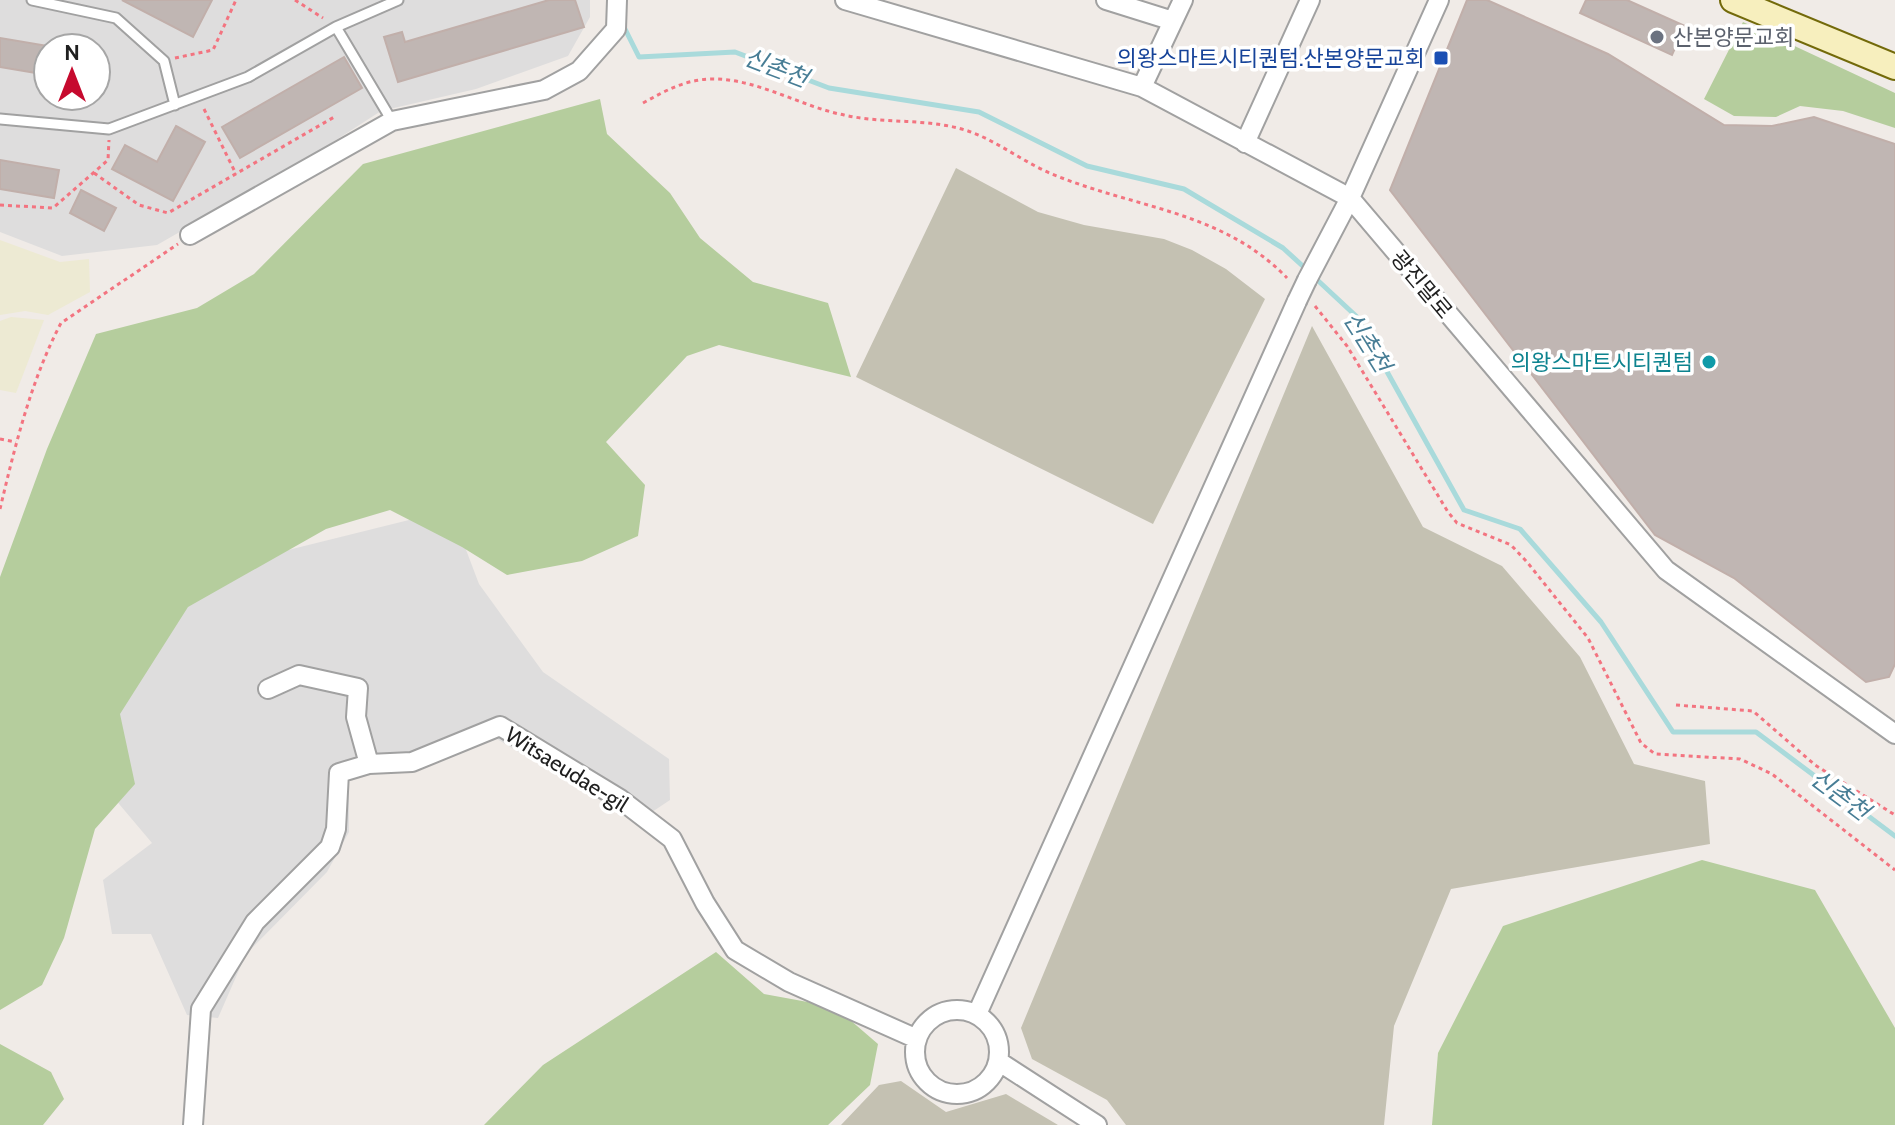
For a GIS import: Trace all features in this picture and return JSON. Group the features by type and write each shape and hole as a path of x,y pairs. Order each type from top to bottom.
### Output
{"street":[{"path":"190,235 392,121 544,90 579,71 616,29 617,0"},
{"name":"광진말로","path":"845,0 896,7 1142,87 1350,198 1666,570 1895,734"},
{"path":"1106,0 1173,21"},
{"path":"1142,87 1183,0"},
{"path":"1245,143 1310,0"},
{"path":"977,1014 1303,301 1316,263 1350,198 1439,0"},
{"path":"1733,0 1895,67"},
{"path":"268,689 299,675 358,688 356,717 369,764"},
{"name":"Witsaeudae-gil","path":"193,1125 201,1009 255,922 330,847 336,829 339,773 369,764 412,762 500,726 520,735 620,799 672,839 705,903 735,950 789,982 917,1039"},
{"path":"950,1010 977,1014 995,1034 998,1061 989,1079 970,1092 942,1092 920,1074 915,1061 917,1039 926,1022 937,1014 950,1010"},
{"path":"998,1061 1097,1125"},
{"path":"989,1079 1036,1088"}],"lane":[{"path":"32,0 116,18 164,61 175,105"},
{"path":"0,119 109,129 248,77 336,27 398,0"},
{"path":"336,27 392,121"}],"path":[{"path":"164,61 213,50 236,0"},
{"path":"295,0 304,2 336,27"},
{"path":"643,103 677,84 709,79 734,81 844,115 965,130 1028,165 1074,183 1137,204 1161,206 1200,221 1233,237 1289,280"},
{"path":"198,96 236,174"},
{"path":"94,173 139,205 168,213 336,116"},
{"path":"0,205 53,208 108,160 109,129"},
{"path":"0,509 17,442 51,342 61,323 190,235"},
{"path":"1303,301 1347,346 1457,523 1511,545 1588,638 1641,743 1655,754 1740,759 1772,774 1895,870"},
{"path":"0,439 17,442"},
{"path":"1676,705 1753,711 1815,765 1895,815"}],"shaded area":[{"path":"0,0 590,0 590,17 568,56 476,89 381,111 305,160 157,245 62,256 0,232"},
{"path":"956,168 1038,212 1084,225 1164,239 1192,250 1226,269 1265,299 1153,524 856,377"},
{"path":"0,240 60,262 89,259 90,292 48,315 25,311 0,315"},
{"path":"11,317 44,320 16,393 0,390 0,321"},
{"path":"1312,326 1423,527 1502,566 1580,657 1634,764 1705,781 1710,844 1451,889 1394,1026 1384,1125 1126,1125 1107,1100 1032,1059 1021,1028"},
{"path":"413,519 457,526 479,584 543,672 669,759 670,800 637,822 497,739 410,769 349,777 349,832 327,872 246,954 218,1018 187,1015 151,934 112,934 103,880 152,843 109,792 97,719 199,572"},
{"path":"901,1081 946,1112 1006,1094 1058,1125 841,1125 879,1085"}],"green space":[{"path":"1743,22 1895,93 1895,128 1843,111 1800,106 1776,117 1734,116 1704,99"},
{"path":"600,99 607,134 670,193 700,238 753,282 828,303 851,377 719,345 687,356 606,442 645,485 638,536 582,561 507,575 462,547 390,510 326,529 188,607 120,714 135,784 95,829 64,938 42,985 0,1010 0,577 47,449 96,334 197,308 254,274 363,164"},
{"path":"1702,860 1815,890 1895,1028 1895,1125 1432,1125 1438,1053 1503,926"},
{"path":"716,952 764,994 835,1007 878,1044 870,1085 828,1125 484,1125 543,1065"},
{"path":"0,1044 51,1072 64,1099 43,1125 0,1125"}],"building":[{"path":"122,0 212,0 193,37"},
{"path":"549,0 575,0 584,27 398,82 384,37 402,32 405,42"},
{"name":"의왕스마트시티퀀텀","path":"1467,0 1487,0 1608,54 1724,125 1772,126 1814,117 1895,144 1895,664 1889,677 1866,682 1734,578 1655,535 1390,190"},
{"name":"산본양문교회","path":"1586,0 1627,0 1685,26 1672,55 1580,13"},
{"path":"0,38 32,43 32,72 0,67"},
{"path":"344,57 362,88 240,158 222,127"},
{"path":"176,126 205,142 173,201 112,169 125,145 157,162"},
{"path":"0,160 59,170 54,198 0,189"},
{"path":"81,190 116,208 104,231 70,213"}],"waterway":[{"name":"신촌천","path":"622,23 639,57 735,52 829,88 979,112 1087,166 1184,189 1283,248 1306,269"},
{"name":"신촌천","path":"1313,276 1356,316 1464,510 1520,529 1601,622 1673,732 1756,732 1895,836"}],"place":[{"name":"산본양문교회","path":"1657,37"},
{"name":"의왕스마트시티퀀텀.산본양문교회","path":"1441,58"},
{"name":"의왕스마트시티퀀텀","path":"1709,362"}]}
